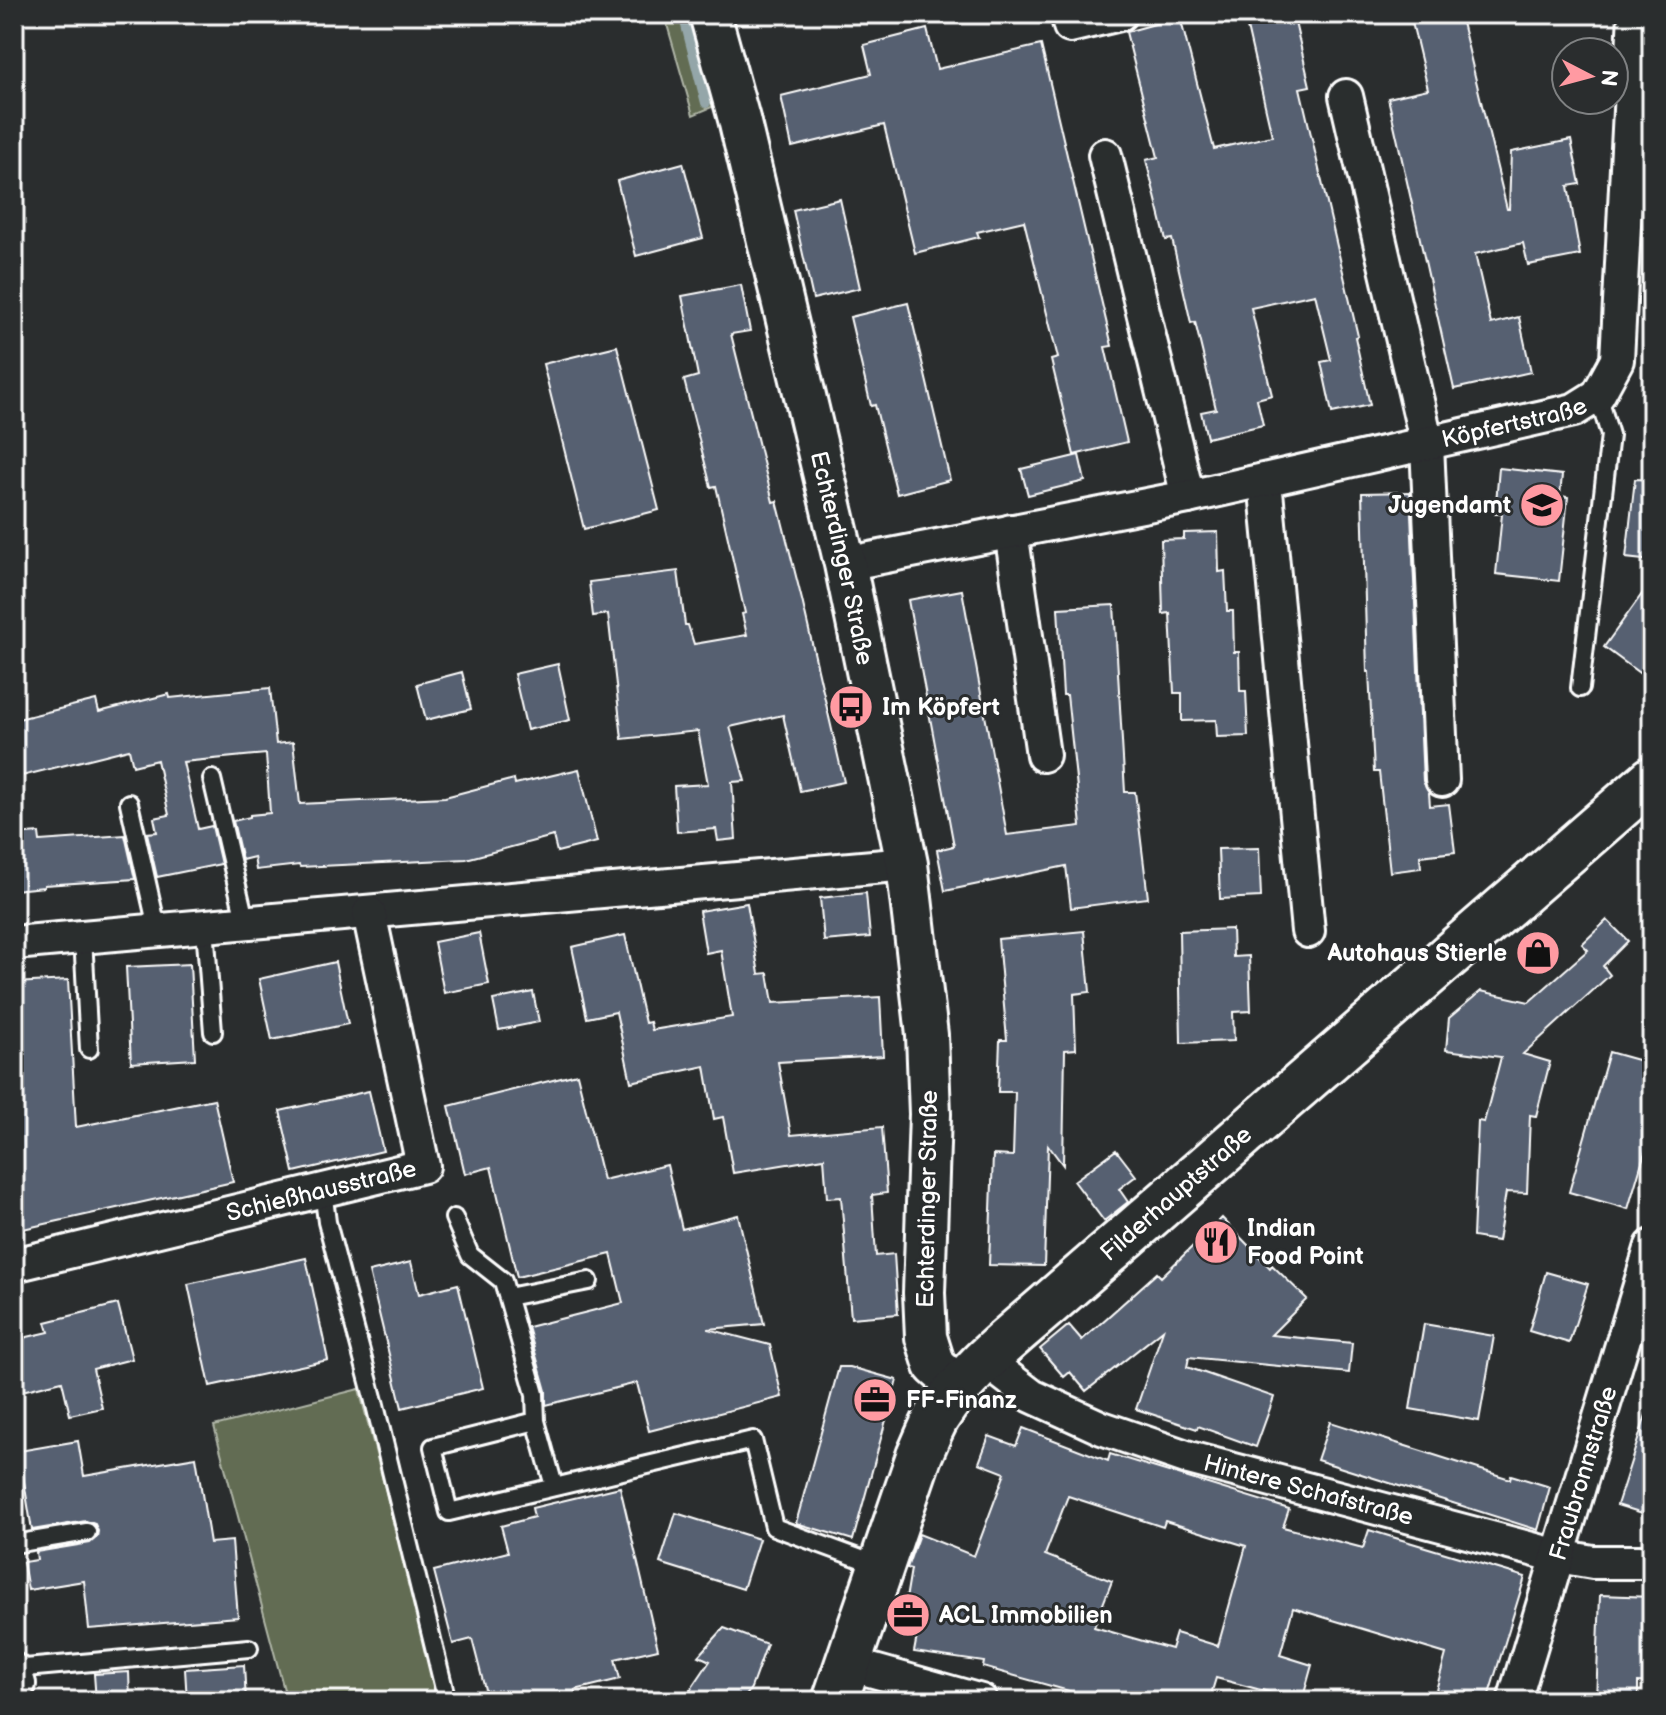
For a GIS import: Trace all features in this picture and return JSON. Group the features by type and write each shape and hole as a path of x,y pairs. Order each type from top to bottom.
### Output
{"main road":[{"name":"Filderhauptstraße","path":"842,1683 919,1456 936,1418 972,1374 1652,779"}],"street":[{"name":"Echterdinger Straße","path":"710,14 739,119 845,564 907,864 927,1035 930,1098 924,1293 926,1337 935,1366 972,1374"},
{"path":"1068,20 1120,14"},
{"name":"Köpfertstraße","path":"845,564 1265,481 1574,410 1598,395 1617,360 1635,14"},
{"name":"Köpfertstraße","path":"1346,96 1427,444 1442,780"},
{"path":"1105,155 1188,497"},
{"path":"1265,481 1308,931"},
{"path":"1011,531 1043,755"},
{"path":"14,943 907,864"},
{"name":"Schießhausstraße","path":"14,1265 423,1166 369,913"},
{"name":"Fraubronnstraße","path":"1514,1701 1652,1246"},
{"name":"Hintere Schafstraße","path":"972,1374 1116,1433 1189,1458 1558,1556 1593,1562 1652,1562"},
{"path":"842,1683 981,1701"}],"lane":[{"path":"1580,688 1610,435 1598,395"},
{"path":"212,779 246,924"},
{"path":"129,803 158,932"},
{"path":"205,927 213,1032"},
{"path":"83,937 89,1049"},
{"path":"323,1190 327,1222 447,1701"},
{"path":"454,1218 470,1255 503,1281 535,1394 536,1421 554,1486"},
{"path":"508,1297 589,1281"},
{"path":"536,1421 433,1447 449,1512 753,1440 774,1527 882,1566"},
{"path":"14,1544 87,1532"},
{"path":"16,1675 249,1648"}],"green space":[{"path":"664,14 694,14 715,103 693,115"},
{"path":"359,1389 441,1701 287,1701 214,1426"}],"building":[{"path":"1244,14 1293,14 1310,86 1300,88 1358,336 1355,337 1370,405 1332,413 1321,362 1331,360 1315,294 1251,308 1272,395 1257,399 1263,425 1207,438 1201,412 1216,409 1195,322 1191,323 1172,239 1166,240 1146,160 1158,157 1126,32 1180,17 1214,149 1272,136"},
{"path":"1410,14 1460,14 1507,209 1511,152 1571,140 1580,184 1568,186 1580,255 1528,265 1523,243 1475,254 1491,324 1519,317 1531,372 1454,389 1388,98 1428,89"},
{"path":"927,29 937,69 1041,45 1112,346 1105,347 1127,442 1074,455 1051,360 1058,358 1024,221 977,232 979,237 915,253 884,125 792,147 781,96 871,74 864,45"},
{"path":"683,163 703,238 636,256 617,181"},
{"path":"840,199 860,288 813,299 793,210"},
{"path":"741,285 750,331 731,334 773,502 777,501 802,600 844,782 800,791 783,715 730,727 745,781 732,782 736,839 718,841 716,829 677,832 674,786 708,784 698,731 622,739 608,614 593,616 589,582 678,571 685,625 688,625 694,644 747,635 742,614 745,613 716,486 711,487 684,380 698,376 682,296"},
{"path":"908,303 950,480 897,494 875,405 871,406 850,317"},
{"path":"617,346 659,510 584,529 543,364"},
{"path":"1079,455 1085,481 1028,495 1021,469"},
{"path":"1499,468 1562,475 1560,496 1568,497 1559,581 1496,574 1502,514 1495,514"},
{"path":"1635,479 1652,480 1652,561 1626,558"},
{"path":"1410,492 1423,781 1429,793 1430,806 1449,804 1455,852 1420,856 1421,868 1390,872 1379,772 1374,772 1367,672 1362,493"},
{"path":"1218,532 1219,572 1225,571 1227,611 1233,611 1234,652 1239,652 1240,691 1246,691 1248,736 1217,737 1216,720 1182,721 1182,693 1174,693 1170,613 1163,614 1161,540 1184,539 1184,533"},
{"path":"1652,580 1652,660 1642,675 1604,647"},
{"path":"962,590 1007,835 1081,826 1067,695 1063,695 1058,608 1114,605 1125,792 1135,792 1148,898 1071,908 1066,866 945,891 937,850 954,846 908,600"},
{"path":"558,664 570,720 527,730 514,674"},
{"path":"462,672 471,709 426,720 417,684"},
{"path":"270,688 276,744 293,742 300,804 445,797 514,779 515,784 579,769 597,842 557,852 553,836 466,859 299,865 256,870 254,857 242,860 233,821 270,813 266,754 183,762 198,829 212,826 221,864 157,877 147,833 157,832 154,818 169,815 157,760 133,766 129,749 14,778 14,720 96,700 99,712 169,694 170,698"},
{"path":"39,833 40,841 125,835 135,879 14,890 14,835"},
{"path":"1259,848 1261,897 1220,899 1218,849"},
{"path":"866,893 870,937 824,941 820,898"},
{"path":"747,903 759,974 768,973 773,1003 880,997 883,1056 778,1062 791,1135 882,1127 887,1193 872,1195 876,1256 894,1254 898,1314 851,1318 841,1197 827,1198 824,1158 733,1173 723,1117 714,1119 705,1066 631,1082 616,1012 587,1018 572,947 625,935 645,1023 650,1022 652,1030 732,1017 721,950 706,953 699,911"},
{"path":"1607,920 1628,941 1603,966 1610,975 1523,1054 1550,1062 1536,1116 1530,1115 1527,1193 1506,1192 1498,1241 1473,1237 1478,1121 1484,1122 1501,1057 1446,1050 1449,1018 1481,991 1529,1002 1588,950 1582,944"},
{"path":"1232,929 1233,957 1249,956 1251,1011 1233,1012 1234,1041 1181,1043 1179,931"},
{"path":"1084,931 1090,992 1074,994 1076,1049 1065,1050 1063,1165 1048,1145 1044,1266 989,1265 993,1155 1013,1156 1015,1092 998,1092 1000,1040 1007,1040 998,939"},
{"path":"479,933 489,984 444,993 434,942"},
{"path":"335,962 348,1024 272,1040 259,979"},
{"path":"190,964 195,1059 131,1063 126,967"},
{"path":"68,980 76,1127 214,1099 233,1182 14,1231 14,1101 21,1100 15,983"},
{"path":"533,992 539,1022 499,1030 493,1000"},
{"path":"1609,1052 1652,1064 1652,1128 1628,1209 1569,1192"},
{"path":"577,1074 603,1180 667,1165 682,1229 738,1215 764,1324 708,1329 770,1345 782,1397 649,1431 637,1383 546,1405 546,1391 528,1327 623,1303 611,1254 517,1277 491,1167 465,1174 449,1106"},
{"path":"369,1091 383,1151 294,1172 280,1111"},
{"path":"1116,1150 1136,1176 1119,1189 1128,1202 1104,1221 1074,1181"},
{"path":"1222,1218 1270,1268 1272,1265 1307,1299 1271,1335 1352,1343 1349,1373 1189,1357 1187,1367 1274,1397 1256,1447 1198,1426 1197,1429 1136,1409 1163,1330 1086,1391 1070,1372 1064,1377 1040,1349 1069,1325 1082,1340 1157,1273 1161,1277"},
{"path":"306,1258 328,1360 210,1386 188,1284"},
{"path":"411,1262 419,1294 458,1284 483,1388 402,1408 369,1272"},
{"path":"1546,1272 1588,1284 1569,1343 1529,1331"},
{"path":"118,1304 132,1359 93,1369 102,1408 70,1415 62,1381 14,1393 14,1340 49,1332 46,1322"},
{"path":"1424,1324 1494,1336 1479,1421 1410,1409"},
{"path":"839,1367 850,1367 897,1380 853,1540 796,1523"},
{"path":"1647,1412 1652,1412 1652,1516 1617,1505"},
{"path":"1330,1422 1510,1479 1511,1475 1550,1487 1538,1530 1317,1460"},
{"path":"1023,1428 1108,1461 1110,1454 1289,1509 1283,1527 1363,1548 1369,1530 1525,1577 1487,1701 1433,1701 1446,1654 1293,1608 1280,1655 1312,1665 1302,1701 1216,1678 1209,1701 1105,1701 983,1667 984,1662 914,1652 918,1631 901,1629 911,1569 907,1568 919,1534 974,1556 1005,1473 979,1463 989,1436 1016,1446","holes":["1068,1496 1163,1527 1165,1521 1246,1546 1218,1646 1176,1633 1171,1649 1094,1627 1112,1581 1045,1555"]},
{"path":"78,1441 84,1476 196,1457 210,1543 232,1541 238,1617 89,1629 84,1581 28,1590 23,1562 37,1560 36,1552 90,1543 97,1537 98,1531 95,1524 86,1521 32,1530 19,1451"},
{"path":"620,1487 658,1649 615,1659 620,1679 575,1690 578,1701 488,1701 472,1639 453,1644 434,1571 508,1552 501,1526 534,1517 532,1508"},
{"path":"676,1513 759,1539 743,1589 660,1563"},
{"path":"1600,1595 1652,1597 1652,1683 1638,1682 1638,1701 1596,1701"},
{"path":"724,1628 767,1644 751,1688 743,1701 683,1701 710,1661 699,1656"},
{"path":"244,1665 246,1701 187,1701 185,1669"},
{"path":"129,1672 130,1701 96,1701 94,1674"}],"waterway":[{"path":"683,14 706,103"}],"place":[{"name":"Jugendamt","path":"1542,505"},
{"name":"Im Köpfert","path":"851,707"},
{"name":"Autohaus Stierle","path":"1538,953"},
{"name":"Indian Food Point","path":"1216,1242"},
{"name":"FF-Finanz","path":"875,1400"},
{"name":"ACL Immobilien","path":"908,1615"}]}
